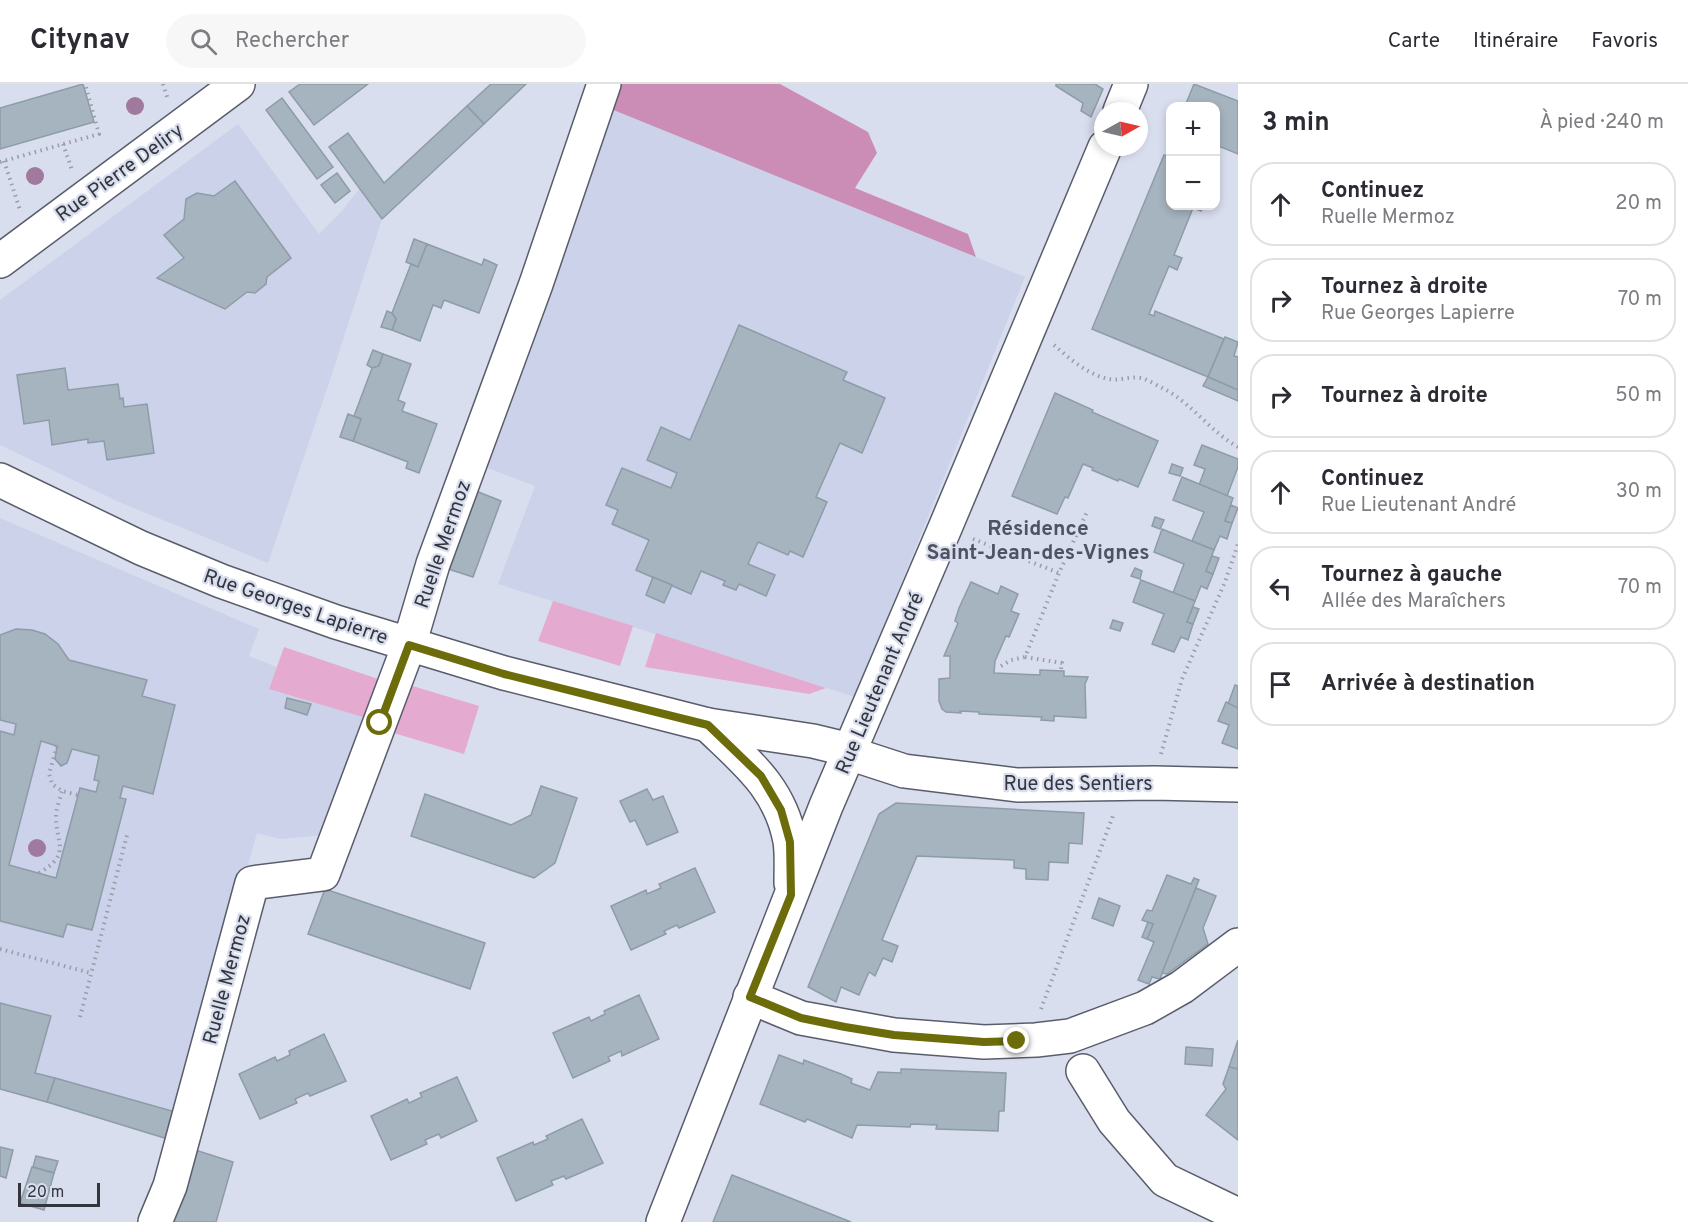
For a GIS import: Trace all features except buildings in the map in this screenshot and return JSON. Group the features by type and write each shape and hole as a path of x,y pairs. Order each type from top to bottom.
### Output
{"street":[{"name":"Rue Pierre Deliry","path":"0,261 238,84"},
{"name":"Ruelle Mermoz","path":"155,1222 170,1186 252,883 323,874 409,645 433,564 536,284 604,84"},
{"path":"1124,102 1131,84"},
{"name":"Rue Lieutenant André","path":"663,1222 826,806 1101,156"},
{"name":"Rue Georges Lapierre","path":"0,480 108,533 221,581 336,622 504,674 708,725 813,741 850,750"},
{"path":"708,725 761,776 781,810 790,842 791,895"},
{"name":"Rue des Sentiers","path":"850,750 864,758 904,771 1017,785 1154,783 1238,785"},
{"path":"750,997 801,1018 894,1035 984,1042 1036,1040 1070,1036 1145,1008 1182,987 1238,945"},
{"path":"1083,1071 1114,1121 1165,1180 1238,1215"}],"path":[{"path":"29,239 2,161 99,134 85,84"},
{"path":"1028,330 1097,376 1117,380 1142,379 1168,392 1182,400 1227,441 1238,447"},
{"path":"1025,657 1087,512"},
{"path":"945,528 1059,573"},
{"path":"1154,783 1182,680 1225,582 1238,544"},
{"path":"1001,666 1011,660 1025,657 1062,663 1061,669"},
{"path":"57,746 49,774 52,784 62,791 78,795"},
{"path":"39,873 53,863 61,852 56,814 62,791"},
{"path":"1036,1040 1034,1025 1117,806"},
{"path":"80,1017 127,835"},
{"path":"0,948 91,973"}],"shaded area":[{"path":"615,84 780,84 868,132 877,153 855,188 968,234 976,257 606,107"},
{"path":"606,107 1025,277 855,697 498,584 535,486 480,465"},
{"path":"238,124 319,234 360,188 382,219 268,563 119,502 0,445 0,300"},
{"path":"0,518 259,629 249,656 277,667 269,688 373,720 325,835 281,839 257,833 171,1140 0,1089"},
{"path":"553,601 633,626 620,666 538,641"},
{"path":"656,633 826,688 809,694 645,667"},
{"path":"284,647 387,682 373,720 269,689"},
{"path":"406,684 479,706 464,754 387,731"}],"district":[{"name":"Résidence Saint-Jean-des-Vignes","path":"1038,540"}],"route":[{"path":"380,723 409,645 504,674 708,725 761,776 781,810 790,842 791,895 750,997 801,1018 845,1027 894,1035 984,1042 1017,1041"}]}
